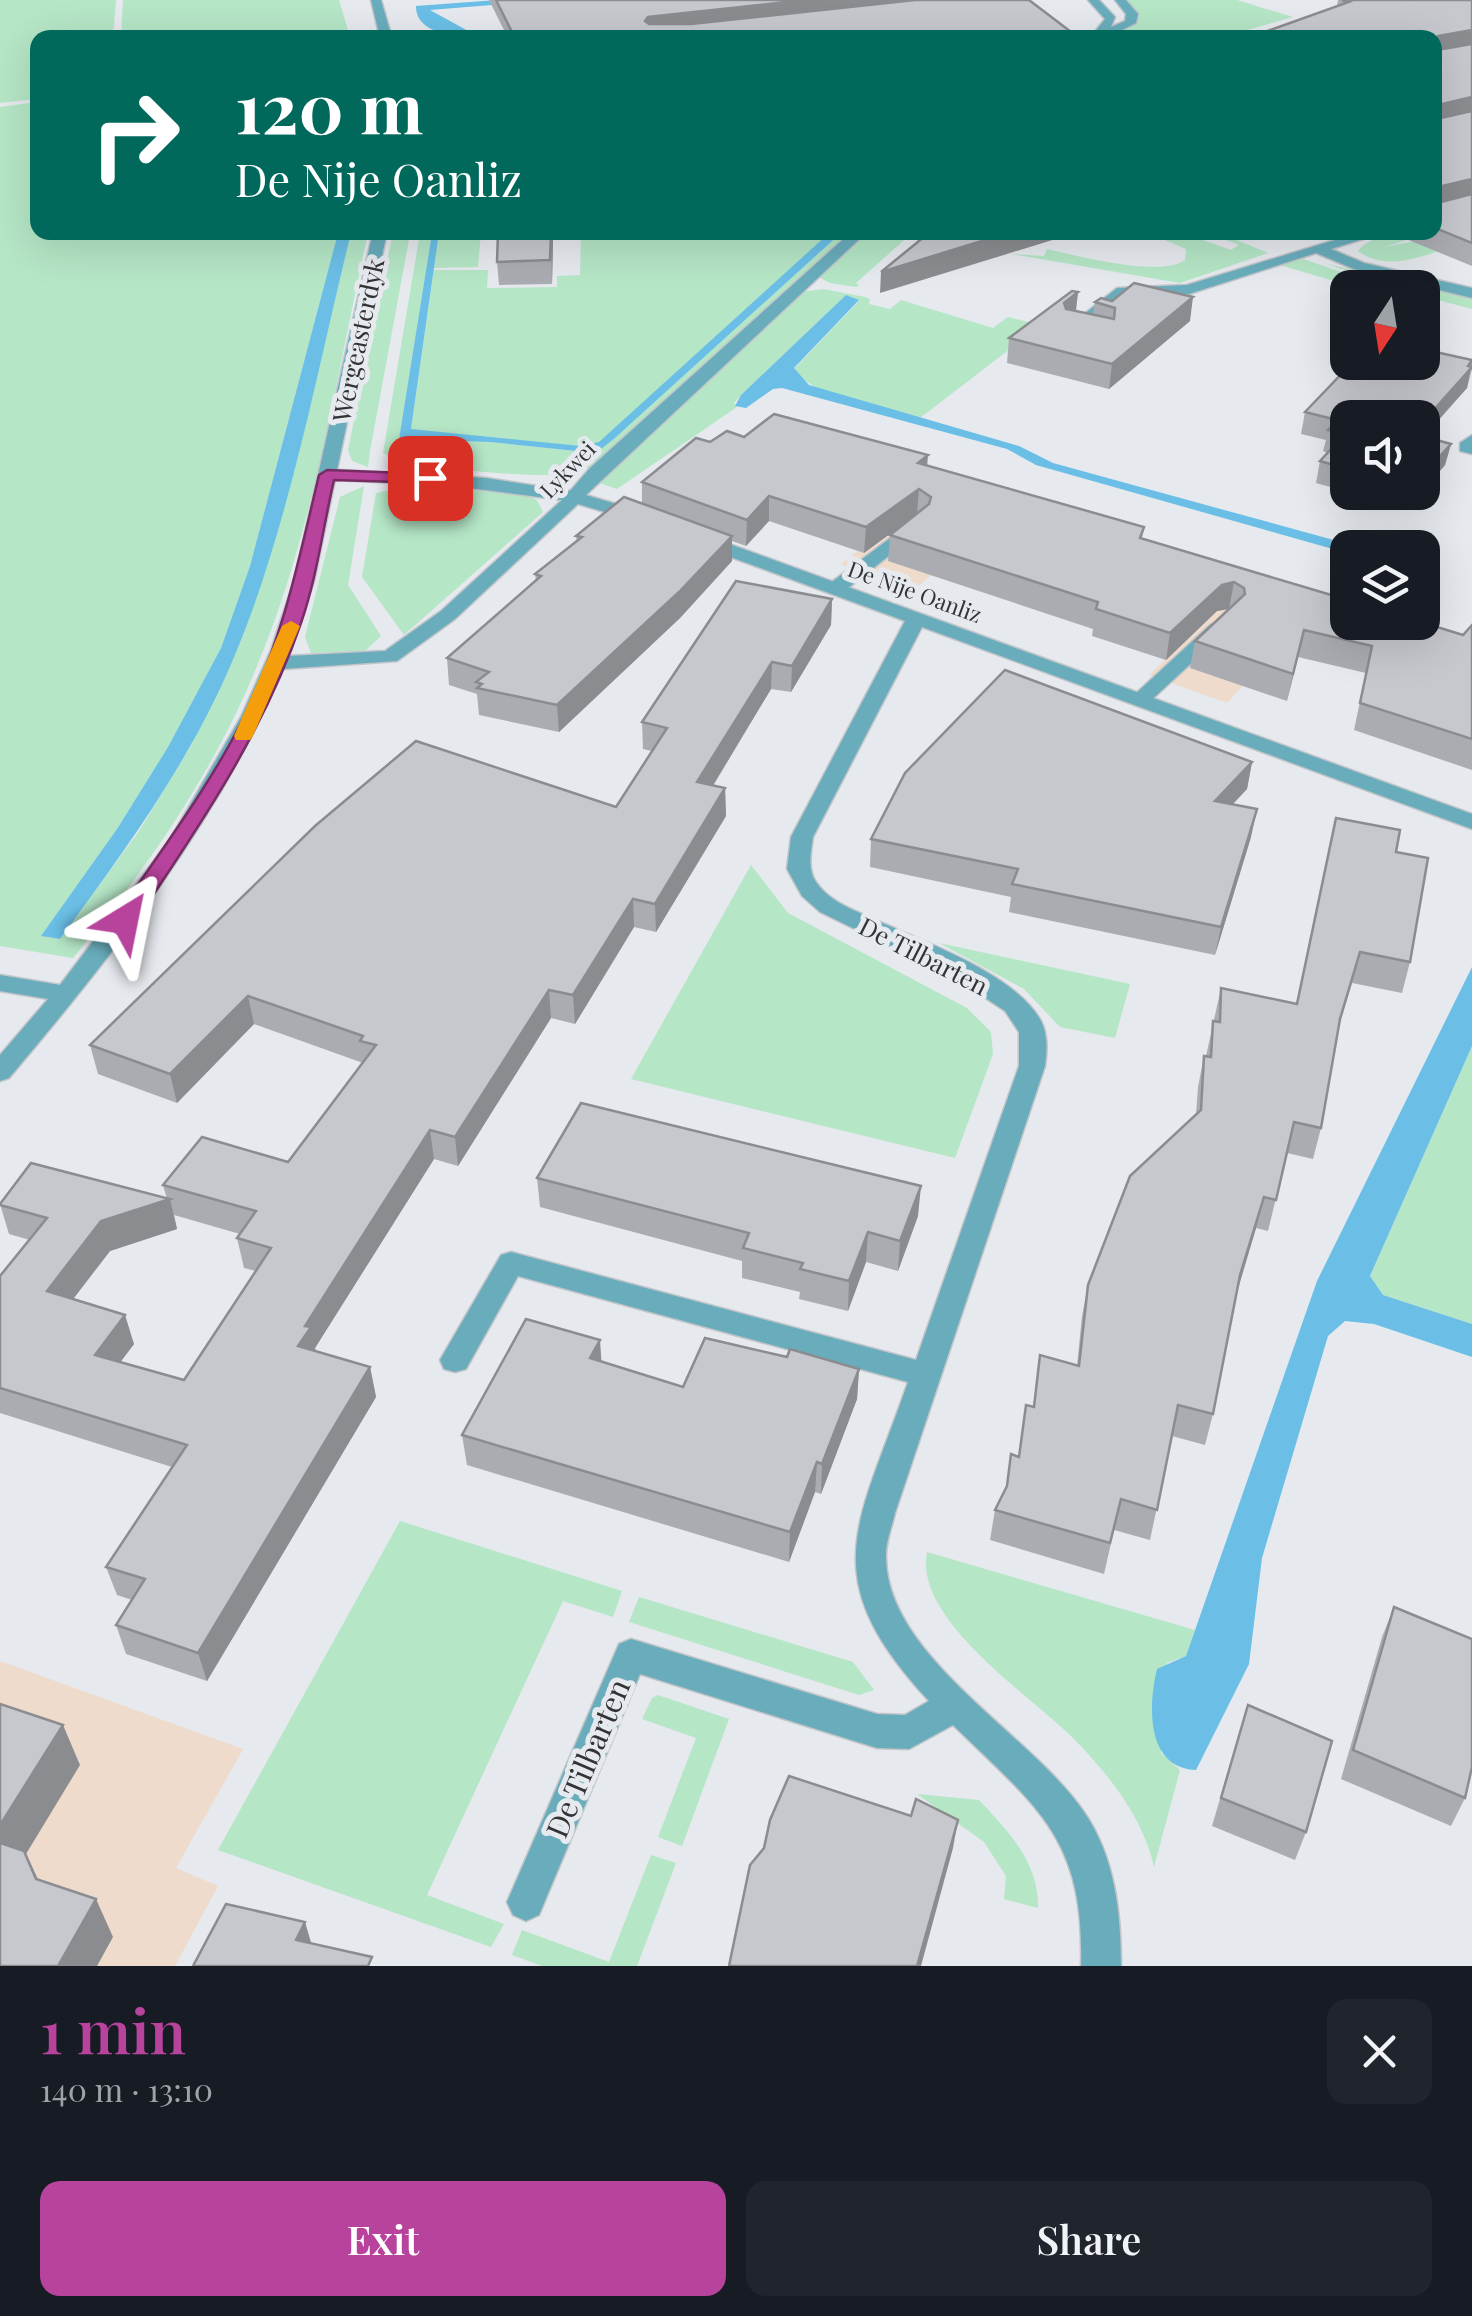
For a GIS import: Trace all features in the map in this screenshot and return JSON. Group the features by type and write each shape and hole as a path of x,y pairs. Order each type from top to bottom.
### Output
{"street":[{"path":"376,0 384,30"},
{"path":"1093,0 1111,19 1105,30"},
{"path":"1113,30 1130,23 1132,14 1120,0"},
{"name":"Wergeasterdyk","path":"0,1072 68,994 138,902 210,797 253,719 277,663 304,581 378,240"},
{"name":"Lykwei","path":"277,663 390,657 448,615 851,240"},
{"path":"1088,334 1072,330 1122,291 1189,289 1271,261 1353,240"},
{"path":"1320,250 1359,266 1472,293"},
{"path":"1472,440 1466,447 1472,449"},
{"name":"De Nije Oanliz","path":"327,475 500,483 573,497 836,588 1472,822"},
{"path":"836,588 916,524"},
{"name":"De Tilbarten","path":"917,618 802,838 796,862 804,886 828,907 1004,996 1028,1021 1035,1043 1032,1066 879,1513 869,1559 876,1602 898,1640 956,1704 1029,1772 1073,1826 1099,1891 1101,1966"},
{"path":"1140,700 1227,618"},
{"path":"0,983 68,994"},
{"path":"455,1360 511,1263 927,1374"},
{"name":"De Tilbarten","path":"526,1902 631,1655 877,1730 909,1732 956,1704"}],"shaded area":[{"path":"906,513 951,558 914,590 841,564"},
{"path":"1220,608 1293,631 1227,703 1149,675"},
{"path":"0,1661 243,1749 176,1868 218,1886 175,1966 0,1966"}],"green space":[{"path":"0,0 116,0 114,30 30,30 30,100 0,103"},
{"path":"123,0 339,0 348,30 121,30"},
{"path":"1127,0 1237,0 1293,17 1247,30 1124,30 1136,23 1138,14"},
{"path":"30,103 30,240 336,240 250,566 221,648 168,747 117,829 42,936 60,939 139,831 191,746 267,566 349,240 367,240 309,504 295,558 259,661 222,741 178,817 73,958 0,946 0,107"},
{"path":"1472,230 1472,238 1400,261 1371,258 1358,251 1374,240 1406,240 1384,247 1442,240 1442,236"},
{"path":"392,240 409,240 368,467 352,461 348,450"},
{"path":"419,240 431,240 399,439 490,442 586,452 615,438 833,240 845,240 589,470 552,475 491,472 414,463 383,453"},
{"path":"438,240 480,240 478,267 434,268"},
{"path":"581,240 822,240 599,443 581,446 411,429 434,270 488,270 487,288 557,287 557,276 580,275"},
{"path":"858,240 904,240 856,287 830,283 817,276"},
{"path":"1165,240 1203,240 1231,250 1239,245 1226,240 1237,240 1268,253 1180,283 1011,254 1044,256 1047,249 1157,267 1185,260 1186,249"},
{"path":"1303,259 1336,270 1330,270 1330,280 1280,265"},
{"path":"823,289 865,297 870,299 869,304 890,309 901,300 993,328 1008,317 1041,325 920,418 833,395 817,388 794,369 859,301 846,295 741,395 734,403 737,407 617,489 599,483 800,292"},
{"path":"1440,290 1472,298 1472,309 1440,301"},
{"path":"364,486 348,585 381,636 365,651 311,653 305,637 340,497"},
{"path":"411,486 522,494 537,500 543,512 404,635 362,577 376,493"},
{"path":"751,865 788,913 967,1008 991,1032 993,1054 955,1158 631,1079"},
{"path":"939,943 1130,984 1115,1038 1060,1027 1024,989"},
{"path":"1472,1046 1472,1324 1383,1295 1370,1276"},
{"path":"400,1521 622,1591 613,1617 563,1601 427,1895 504,1924 491,1947 218,1850"},
{"path":"927,1552 1195,1630 1186,1656 1167,1663 1161,1753 1180,1770 1154,1867 1133,1814 1099,1767 956,1629 938,1603 927,1577"},
{"path":"639,1597 853,1662 874,1690 859,1695 629,1622"},
{"path":"658,1695 729,1719 682,1846 658,1837 696,1738 642,1719 652,1698"},
{"path":"917,1794 979,1800 1020,1848 1033,1876 1038,1908 1004,1899 1006,1876 984,1842"},
{"path":"651,1855 676,1863 637,1966 542,1966 512,1955 522,1930 609,1962"}],"water":[{"path":"552,0 430,10 466,30 430,28 422,23 416,6"},
{"path":"336,240 349,240 295,469 240,644 200,729 144,821 60,939 41,936 117,829 168,747 221,648 250,566"},
{"path":"431,240 438,240 411,429 581,446 599,442 821,240 833,240 601,449 586,452 490,442 399,439"},
{"path":"846,295 859,300 794,368 809,385 1019,446 1053,463 1330,539 1330,548 1036,465 1007,449 782,388 773,389 746,408 735,406 741,395"},
{"path":"1472,967 1472,1046 1370,1276 1383,1295 1472,1324 1472,1357 1374,1324 1345,1321 1328,1336 1262,1558 1249,1664 1196,1770 1180,1767 1168,1759 1154,1733 1152,1700 1157,1669 1186,1656 1317,1281"}],"building":[{"path":"496,0 805,0 648,17 645,21 691,24 915,0 1029,0 1068,30 511,30"},
{"path":"1342,0 1472,0 1472,30 1442,35 1442,30 1270,30 1349,2"},
{"path":"1472,44 1472,97 1442,104 1442,49"},
{"path":"1472,111 1472,179 1442,186 1442,118"},
{"path":"1472,194 1472,243 1442,231 1442,202"},
{"path":"498,240 551,240 550,260 497,262"},
{"path":"920,240 985,240 881,272"},
{"path":"1134,283 1193,297 1112,364 1009,338 1072,291 1078,292 1064,303 1066,309 1114,319 1115,308 1095,302 1101,298 1112,301"},
{"path":"1440,353 1472,360 1468,366 1472,367 1440,403 1330,400 1330,418 1305,412 1336,380 1440,380"},
{"path":"774,414 928,455 918,463 1144,527 1140,538 1330,595 1330,636 1304,630 1293,674 1195,641 1245,594 1244,588 1234,582 1222,585 1170,633 1096,609 1098,602 890,535 929,504 931,497 919,489 866,527 769,496 747,520 642,482 696,438 710,442 727,431 744,437"},
{"path":"1440,441 1451,444 1440,456"},
{"path":"1330,450 1330,464 1320,461"},
{"path":"624,497 732,536 679,592 557,705 477,688 482,684 476,682 489,672 447,658 541,576 535,574 582,537 576,536"},
{"path":"736,581 832,599 792,666 772,662 697,782 725,788 655,904 633,899 573,995 549,990 455,1137 430,1130 305,1326 311,1327 298,1346 370,1367 198,1653 116,1625 145,1579 106,1567 187,1445 0,1388 0,1276 47,1218 0,1204 31,1163 170,1199 101,1221 47,1291 125,1315 95,1355 184,1380 271,1248 237,1238 256,1211 163,1185 202,1137 288,1162 376,1045 360,1041 363,1036 248,996 170,1074 90,1045 315,826 416,741 616,807 667,728 642,722"},
{"path":"1472,625 1472,739 1360,703 1372,646 1346,640 1440,640 1440,628 1463,635"},
{"path":"1005,670 1252,762 1215,801 1257,809 1221,927 1012,884 1018,869 871,839 905,773"},
{"path":"1336,818 1400,830 1396,852 1428,858 1410,962 1360,952 1340,1019 1321,1128 1294,1122 1276,1200 1264,1197 1240,1275 1213,1414 1178,1405 1157,1510 1121,1499 1110,1543 995,1510 1007,1486 1011,1454 1019,1457 1026,1405 1034,1407 1040,1355 1079,1366 1088,1285 1130,1176 1201,1110 1204,1056 1211,1057 1213,1021 1220,1022 1221,988 1297,1004"},
{"path":"581,1103 921,1186 900,1241 868,1232 849,1281 800,1269 803,1263 743,1248 749,1233 537,1178"},
{"path":"526,1319 600,1340 590,1358 683,1387 705,1338 787,1357 790,1349 859,1369 790,1532 462,1435"},
{"path":"1394,1607 1472,1639 1472,1767 1465,1798 1353,1750"},
{"path":"0,1704 63,1725 0,1825"},
{"path":"1248,1705 1332,1741 1306,1832 1221,1798"},
{"path":"789,1776 911,1816 916,1799 958,1820 917,1966 729,1966 750,1865 764,1848 770,1820"},
{"path":"0,1843 24,1851 36,1879 96,1899 58,1966 0,1966"},
{"path":"226,1904 305,1922 296,1940 372,1957 368,1966 193,1966"}],"slow traffic":[{"path":"243,736 291,626"}],"route":[{"path":"125,920 210,797 253,719 293,620 327,475 430,478"}]}
